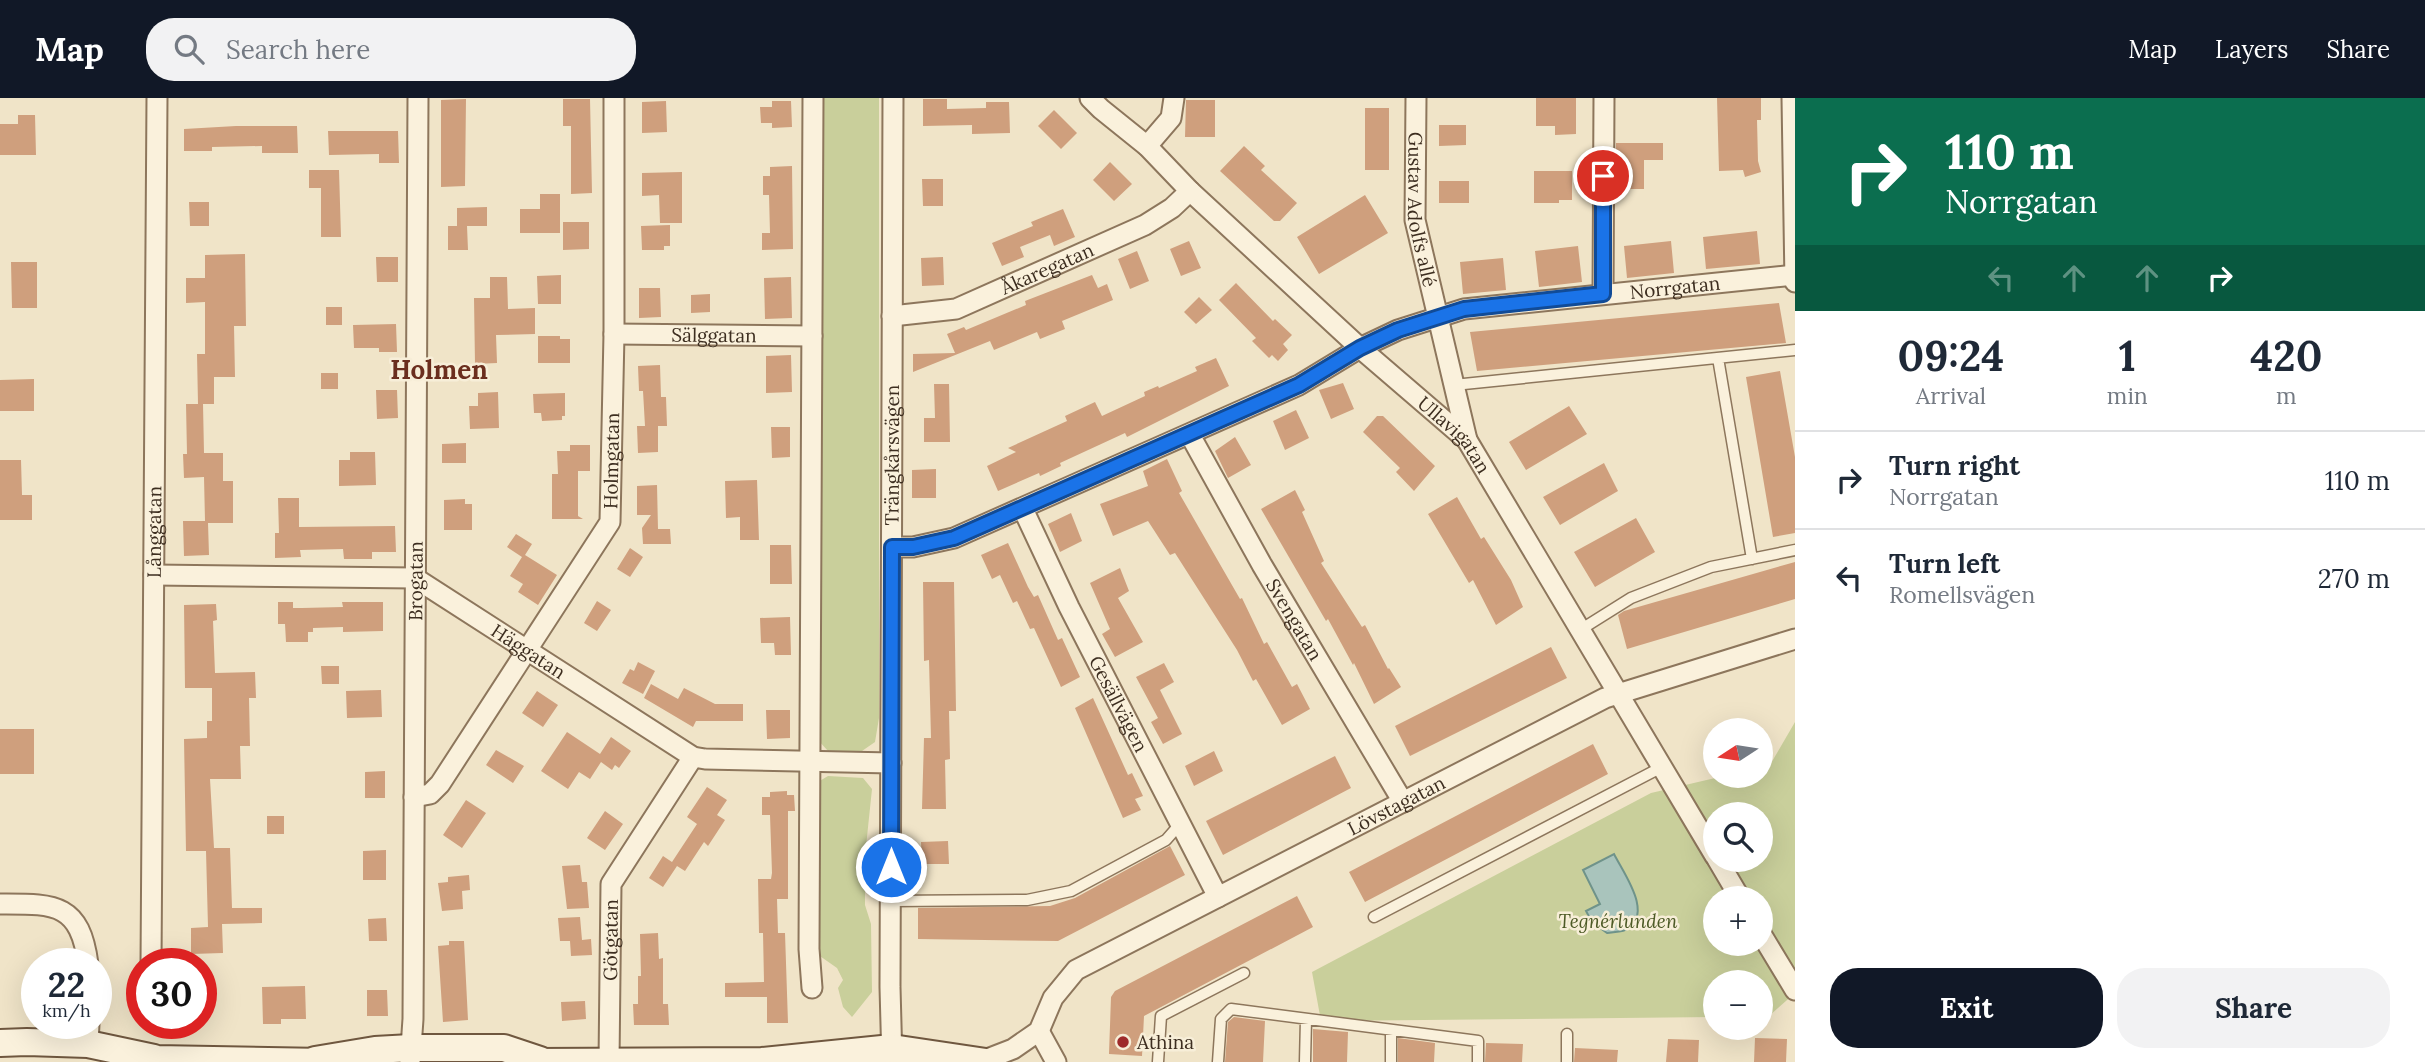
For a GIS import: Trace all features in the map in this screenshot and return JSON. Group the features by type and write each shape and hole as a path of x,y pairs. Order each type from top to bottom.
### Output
{"main road":[{"path":"0,1043 39,1039"},
{"path":"66,1062 84,1039"},
{"path":"99,1039 145,1060 320,1061 375,1050 410,1055 504,1048 537,1061 764,1062 892,1055 984,1062"}],"street":[{"name":"Långgatan","path":"151,948 157,98"},
{"name":"Brogatan","path":"410,1055 418,98"},
{"name":"Holmgatan","path":"414,797 430,794 440,784 610,522 614,334 614,98"},
{"path":"812,988 809,949 813,98"},
{"name":"Trängkårsvägen","path":"892,1055 893,98"},
{"name":"Ullavigatan","path":"1090,98 1147,146 1190,191 1360,348 1467,440 1703,835"},
{"path":"1147,146 1171,118 1174,98"},
{"name":"Gustav Adolfs allé","path":"1416,98 1415,220 1467,440"},
{"path":"1603,294 1604,98"},
{"path":"1792,98 1795,277"},
{"name":"Åkaregatan","path":"892,316 956,309 1144,225 1172,208 1190,191"},
{"name":"Norrgatan","path":"892,547 913,547 954,538 1023,509 1299,385 1360,348 1398,330 1437,317 1464,309 1795,277"},
{"name":"Sälggatan","path":"614,334 812,336"},
{"name":"Svengatan","path":"1190,435 1255,553 1403,802"},
{"name":"Gesällvägen","path":"1023,509 1069,607 1218,897"},
{"path":"154,575 415,578"},
{"name":"Häggatan","path":"415,578 693,757 891,763"},
{"name":"Lövstagatan","path":"1039,1031 1053,998 1076,970 1605,698 1795,639"},
{"name":"Götgatan","path":"609,1061 611,884 693,757"},
{"path":"0,904 55,907 71,916 80,930 84,948"},
{"path":"1773,954 1795,990"},
{"path":"984,1062 1013,1049 1039,1031 1056,1062"}],"lane":[{"path":"1454,385 1795,350"},
{"path":"1718,358 1752,559"},
{"path":"1580,629 1631,598 1711,567 1795,550"},
{"path":"1374,917 1662,767"},
{"path":"891,901 1027,900 1071,891 1166,840 1180,824"},
{"path":"1158,1062 1161,1016 1244,974"},
{"path":"1219,1062 1221,1019 1231,1009 1478,1041 1478,1062"},
{"path":"1305,1062 1306,1019"},
{"path":"1391,1030 1391,1062"},
{"path":"1567,1034 1567,1062"}],"green space":[{"path":"819,98 879,98 879,718 875,742 862,751 828,751 818,740"},
{"name":"Tegnérlunden","path":"1795,722 1795,993 1773,1012 1773,970 1703,970 1703,1017 1321,1021 1312,972 1651,793 1703,781 1703,788 1773,788 1773,760"},
{"path":"828,776 863,778 872,789 865,856 865,905 871,924 872,992 852,1017 843,1007 838,988 843,980 837,968 817,954 818,782"}],"water":[{"path":"1614,854 1630,883 1637,905 1637,915 1634,923 1625,930 1607,933 1592,922 1586,911 1600,904 1583,870"}],"building":[{"path":"1536,98 1576,98 1576,134 1555,135 1555,126 1536,126"},
{"path":"1717,98 1761,98 1761,120 1757,120 1758,161 1761,172 1745,177 1743,170 1719,171"},
{"path":"466,99 465,186 441,187 441,100"},
{"path":"563,99 590,99 592,193 571,194 571,126 563,126"},
{"path":"923,99 947,99 947,109 986,108 986,102 1009,102 1010,133 972,134 972,125 923,126"},
{"path":"1186,100 1215,100 1215,137 1185,137"},
{"path":"666,101 667,132 642,133 642,102"},
{"path":"772,101 791,101 792,127 772,128 772,123 761,123 760,107 772,107"},
{"path":"1365,108 1389,108 1389,170 1365,170"},
{"path":"1054,110 1077,133 1061,149 1038,126"},
{"path":"18,115 35,115 36,155 0,155 0,124 18,124"},
{"path":"1439,125 1466,125 1466,145 1439,146"},
{"path":"297,126 298,153 262,153 262,146 212,147 212,151 184,151 184,129"},
{"path":"328,131 398,131 399,163 379,163 379,154 329,155"},
{"path":"1616,143 1663,143 1663,160 1644,160 1644,189 1623,189 1623,165 1616,165"},
{"path":"1244,146 1265,166 1261,170 1297,203 1280,221 1274,221 1220,171"},
{"path":"1110,162 1132,184 1114,201 1093,180"},
{"path":"792,166 793,249 762,250 762,233 770,233 769,195 763,195 763,176 770,176 770,167"},
{"path":"309,170 339,170 341,237 321,237 321,188 309,188"},
{"path":"1534,171 1572,171 1572,200 1534,203"},
{"path":"682,172 682,223 660,223 659,195 642,196 642,173"},
{"path":"922,179 943,179 943,206 923,206"},
{"path":"1439,181 1469,181 1469,203 1439,203"},
{"path":"540,194 560,194 560,233 520,233 520,209 540,209"},
{"path":"1365,195 1388,233 1319,274 1297,237"},
{"path":"189,202 209,202 209,226 190,226"},
{"path":"487,207 487,226 457,226 457,208"},
{"path":"1063,209 1075,237 1054,246 1050,235 1020,247 1024,257 1002,266 992,243 1033,226 1031,222"},
{"path":"563,222 589,222 589,249 563,250"},
{"path":"670,225 670,246 664,246 664,250 642,250 641,226"},
{"path":"448,226 467,226 468,250 448,250"},
{"path":"1757,231 1760,264 1706,269 1703,237"},
{"path":"1189,241 1201,268 1181,276 1170,249"},
{"path":"1671,241 1674,273 1627,278 1624,246"},
{"path":"1578,246 1582,282 1539,287 1535,251"},
{"path":"1137,251 1149,281 1130,289 1118,259"},
{"path":"245,254 246,326 234,326 235,377 214,377 214,404 198,404 197,354 205,354 205,302 186,303 186,278 205,278 205,255"},
{"path":"376,257 398,257 398,282 377,282"},
{"path":"943,257 944,285 922,286 921,258"},
{"path":"1503,258 1506,290 1463,294 1460,262"},
{"path":"11,262 37,262 37,308 12,308"},
{"path":"561,275 561,304 538,304 537,276"},
{"path":"1092,275 1098,288 1107,284 1113,300 1062,321 1065,329 1040,339 1037,332 994,350 990,341 913,372 913,354 955,353 947,334 964,327 966,330 1026,305 1025,301"},
{"path":"490,277 507,277 508,309 535,308 535,334 496,335 497,363 475,364 474,298 490,298"},
{"path":"791,277 792,318 765,319 764,278"},
{"path":"1236,283 1273,321 1275,319 1292,335 1283,344 1288,350 1278,361 1272,355 1269,358 1252,341 1256,338 1219,300"},
{"path":"639,288 660,288 661,317 639,318"},
{"path":"710,294 710,312 691,313 691,295"},
{"path":"1199,297 1212,310 1196,324 1184,312"},
{"path":"1779,303 1786,343 1477,371 1470,332"},
{"path":"326,307 342,307 342,325 326,325"},
{"path":"396,324 397,352 379,352 379,348 354,348 353,325"},
{"path":"538,336 570,339 570,363 538,363"},
{"path":"791,355 792,392 766,393 766,356"},
{"path":"1216,358 1229,386 1127,437 1125,433 1060,463 1061,466 1040,476 1039,473 998,491 987,466 1016,452 1008,448 1067,421 1065,416 1095,402 1102,416 1145,396 1144,392 1197,371 1195,367"},
{"path":"660,365 661,397 666,397 667,426 645,426 638,366"},
{"path":"1780,371 1795,457 1795,533 1773,537 1746,377"},
{"path":"321,373 338,373 338,389 321,389"},
{"path":"34,379 34,411 0,411 0,380"},
{"path":"1343,383 1354,409 1331,419 1319,390"},
{"path":"934,384 949,384 950,442 924,442 924,418 935,418"},
{"path":"376,390 397,390 398,418 377,419"},
{"path":"498,392 499,428 470,429 469,406 478,406 478,393"},
{"path":"565,393 565,416 562,416 562,420 542,421 541,413 534,413 533,394"},
{"path":"186,404 203,404 204,453 223,453 223,481 233,481 233,523 208,523 209,555 184,556 183,521 205,521 204,477 184,478 183,454 187,454"},
{"path":"1569,406 1587,434 1526,470 1509,442"},
{"path":"1296,410 1309,438 1285,450 1273,421"},
{"path":"1377,416 1383,416 1435,466 1414,491 1396,472 1400,468 1363,432"},
{"path":"637,426 658,426 658,452 638,453"},
{"path":"771,427 790,427 790,457 772,458"},
{"path":"1235,437 1251,465 1228,478 1215,451"},
{"path":"466,443 466,463 442,463 442,444"},
{"path":"570,445 590,445 590,471 578,471 578,516 583,519 552,519 552,474 558,474 557,451 570,451"},
{"path":"350,452 375,452 376,485 339,486 339,460 350,460"},
{"path":"1167,459 1182,491 1179,493 1240,599 1242,598 1264,644 1267,642 1292,687 1297,684 1310,709 1282,725 1256,679 1253,681 1237,650 1175,553 1170,555 1148,521 1113,536 1100,504 1148,486 1143,471"},
{"path":"0,460 21,460 22,495 32,495 32,520 0,520"},
{"path":"1604,463 1618,491 1560,525 1543,497"},
{"path":"936,469 936,498 912,498 912,470"},
{"path":"757,480 759,540 740,540 740,517 726,518 725,481"},
{"path":"657,485 658,529 670,529 671,544 643,544 642,528 651,515 637,515 637,486"},
{"path":"1295,490 1324,561 1321,563 1362,627 1365,625 1388,669 1401,687 1374,704 1354,663 1353,665 1328,619 1326,621 1261,509"},
{"path":"1457,497 1481,539 1484,537 1511,580 1523,607 1496,625 1473,580 1469,583 1428,514"},
{"path":"278,498 299,498 299,527 395,526 396,552 372,552 372,559 344,559 343,549 300,550 301,557 275,558 275,533 279,533"},
{"path":"465,499 465,504 472,504 472,530 444,530 444,500"},
{"path":"1071,513 1082,541 1060,552 1048,524"},
{"path":"1636,518 1655,552 1595,587 1574,552"},
{"path":"516,534 532,544 525,555 557,575 538,605 518,592 523,584 510,576 522,557 507,547"},
{"path":"1008,543 1028,587 1034,597 1038,595 1058,640 1062,638 1080,677 1061,687 1034,628 1030,629 1017,601 1013,603 1000,575 992,579 981,555"},
{"path":"770,545 791,545 792,584 770,584"},
{"path":"630,548 643,557 630,577 617,569"},
{"path":"1795,562 1795,599 1627,649 1618,615 1624,611"},
{"path":"1120,568 1129,591 1118,598 1143,642 1115,657 1102,634 1110,629 1090,583"},
{"path":"923,582 954,582 956,711 949,711 950,759 945,760 946,809 922,809 924,738 931,738 929,660 924,661"},
{"path":"597,601 611,610 597,631 584,623"},
{"path":"278,602 293,602 293,608 302,608 343,607 342,602 383,602 383,631 343,632 343,627 313,628 313,632 308,632 308,642 286,642 285,624 278,624"},
{"path":"216,604 217,620 213,621 215,673 255,672 256,698 249,698 250,746 240,746 241,779 210,779 214,848 230,848 232,908 262,908 262,923 222,924 223,953 217,953 217,948 191,948 191,928 208,927 206,851 186,851 184,739 207,738 207,721 212,721 212,688 185,688 184,605"},
{"path":"790,617 791,655 775,655 774,643 761,643 760,618"},
{"path":"1551,647 1567,678 1410,756 1395,726"},
{"path":"638,662 655,671 643,694 622,683 630,669 634,671"},
{"path":"1164,663 1174,682 1160,690 1182,734 1163,744 1151,722 1158,718 1136,677"},
{"path":"321,666 339,666 339,684 322,684"},
{"path":"651,684 678,699 684,688 715,704 743,704 743,721 696,721 693,727 644,698"},
{"path":"381,690 382,717 347,718 346,691"},
{"path":"537,691 558,705 543,727 522,713"},
{"path":"1093,698 1128,775 1132,773 1143,796 1135,799 1141,810 1123,818 1075,708"},
{"path":"766,710 790,710 790,738 767,739"},
{"path":"0,729 34,729 34,774 0,774"},
{"path":"567,732 600,754 611,737 631,751 619,768 615,765 612,770 601,762 590,779 579,772 568,789 541,771"},
{"path":"1593,744 1608,774 1365,902 1349,872"},
{"path":"496,750 524,766 513,783 486,765"},
{"path":"1214,751 1223,771 1194,786 1185,766"},
{"path":"1335,756 1351,788 1223,855 1206,821"},
{"path":"385,771 385,798 365,798 365,772"},
{"path":"707,787 727,800 717,815 725,820 708,846 704,842 685,871 677,866 663,887 649,878 663,856 672,862 697,824 687,817"},
{"path":"787,791 787,795 794,795 795,811 788,811 788,899 777,899 778,933 785,933 788,1023 767,1023 767,997 725,997 725,983 764,982 763,933 759,933 758,879 771,879 772,873 770,815 762,815 762,797 770,797 770,792"},
{"path":"466,800 486,813 462,848 443,835"},
{"path":"605,811 623,824 605,850 587,838"},
{"path":"267,816 284,816 284,834 267,834"},
{"path":"948,841 949,864 922,864 921,842"},
{"path":"1170,846 1185,875 1058,941 918,939 918,908 1050,906 1075,898"},
{"path":"386,850 386,880 363,880 363,851"},
{"path":"580,865 582,882 587,882 589,908 567,909 562,866"},
{"path":"469,875 470,890 462,891 463,909 442,911 438,883 448,882 448,877"},
{"path":"1297,896 1313,927 1144,1016 1142,1056 1109,1054 1111,997 1115,991"},
{"path":"580,917 582,940 591,939 592,955 571,956 570,941 560,941 558,918"},
{"path":"386,918 387,941 369,941 368,919"},
{"path":"658,933 659,959 663,958 663,1004 668,1004 669,1025 634,1025 633,1004 638,1004 638,976 641,976 640,934"},
{"path":"449,941 464,941 468,1020 443,1022 438,946 449,945"},
{"path":"305,986 306,1019 281,1019 281,1024 263,1024 262,987"},
{"path":"367,990 387,990 388,1016 367,1016"},
{"path":"585,1001 586,1019 562,1021 561,1002"},
{"path":"1234,1017 1265,1021 1263,1062 1225,1062 1228,1022"},
{"path":"1313,1029 1348,1032 1347,1062 1313,1062"},
{"path":"1398,1038 1435,1043 1434,1062 1398,1062"},
{"path":"1668,1039 1699,1040 1698,1062 1666,1062"},
{"path":"1787,1039 1786,1062 1754,1062 1755,1040"},
{"path":"1486,1043 1523,1044 1522,1062 1485,1062"},
{"path":"1575,1048 1618,1050 1617,1062 1574,1062"}],"place":[{"name":"Athina","path":"1123,1042"}],"district":[{"name":"Holmen","path":"439,369"}],"route":[{"path":"891,867 892,547 913,547 954,538 1023,509 1299,385 1360,348 1398,330 1464,309 1603,294 1603,176"}]}
